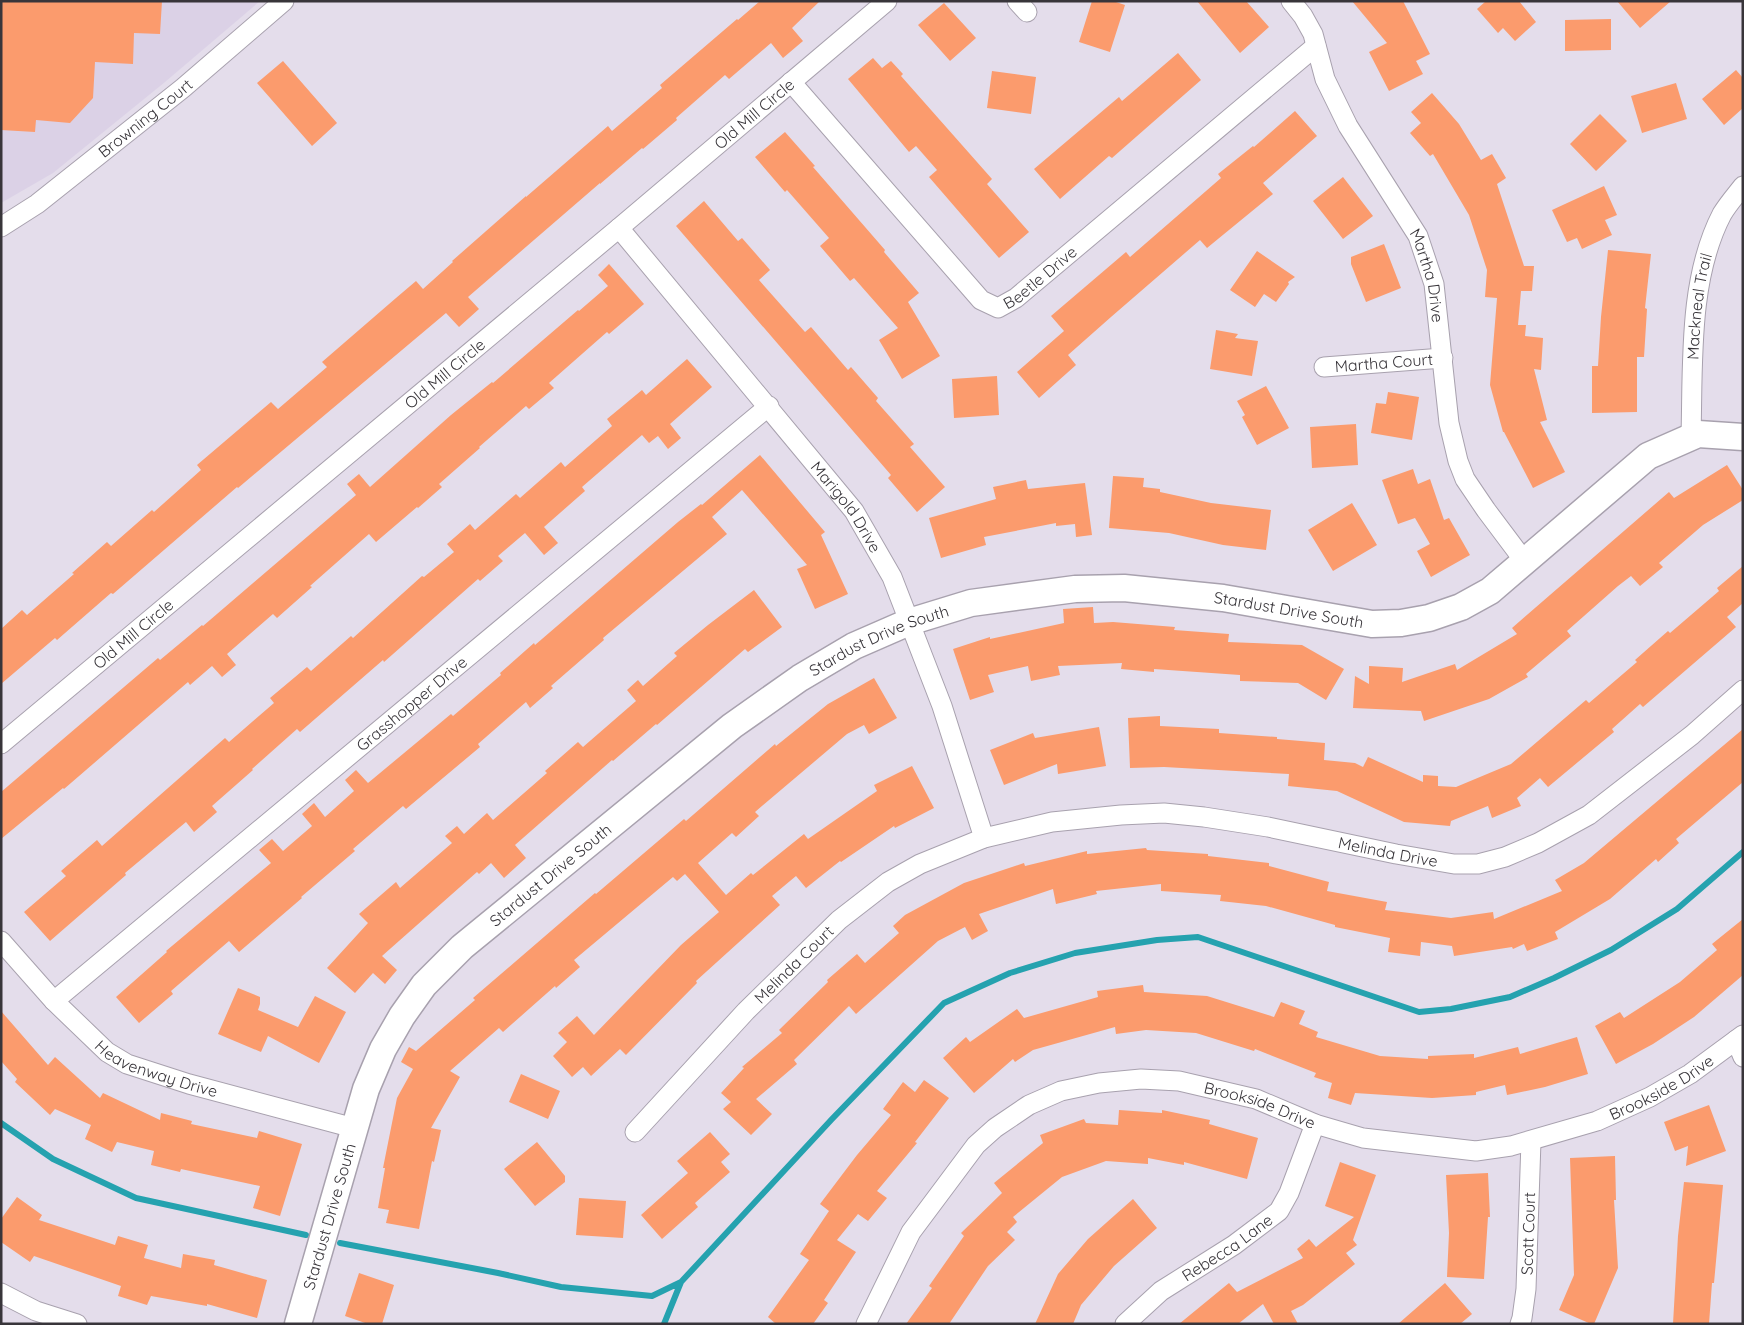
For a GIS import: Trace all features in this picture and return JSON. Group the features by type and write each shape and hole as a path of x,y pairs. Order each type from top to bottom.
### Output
{"street":[{"name":"Browning Court","path":"1,227 36,204 183,88 284,1"},
{"name":"Old Mill Circle","path":"1,744 619,228 887,1"},
{"name":"Martha Drive","path":"1291,1 1303,16 1312,34 1325,79 1348,126 1418,236 1434,284 1449,423 1458,461 1465,479 1524,562"},
{"name":"Beetle Drive","path":"792,82 981,300 998,308 1016,298 1316,46"},
{"name":"Mackneal Trail","path":"1691,437 1694,326 1700,279 1723,212 1743,186"},
{"name":"Marigold Drive","path":"619,228 854,511 892,577 942,706 984,838"},
{"name":"Martha Court","path":"1324,368 1443,358"},
{"name":"Grasshopper Drive","path":"54,1001 768,406"},
{"name":"Stardust Drive South","path":"298,1324 366,1089 383,1049 402,1016 424,985 462,947 732,726 800,678 854,646 909,622 971,603 1075,589 1124,588 1223,598 1372,624 1401,623 1429,618 1461,606 1490,592 1648,456 1698,434 1743,436"},
{"name":"Melinda Drive","path":"984,838 1052,822 1164,813 1268,827 1396,854 1454,864 1478,864 1505,857 1538,843 1589,815 1692,735 1743,690"},
{"name":"Melinda Court","path":"635,1132 746,1011 839,920 888,882 920,864 984,838"},
{"name":"Heavenway Drive","path":"1,941 54,1001 107,1052 127,1064 189,1084 354,1128"},
{"name":"Brookside Drive","path":"866,1324 911,1232 976,1146 995,1128 1030,1105 1061,1091 1099,1083 1141,1079 1179,1081 1256,1099 1315,1124 1363,1138 1476,1151 1511,1146 1597,1121 1650,1097 1740,1044"},
{"name":"Rebecca Lane","path":"1125,1324 1161,1291 1234,1245 1278,1211 1288,1193 1315,1124"},
{"name":"Scott Court","path":"1520,1324 1526,1289 1531,1141"},
{"path":"1,1292 32,1317 77,1324"}],"shaded area":[{"path":"1,1 260,1 165,82 53,173 1,203"}],"building":[{"path":"1,1 162,1 160,34 134,33 133,64 95,62 93,98 70,123 36,120 35,132 1,130"},
{"path":"760,1 820,1 792,28 803,41 783,58 771,43 729,79 725,75 676,118 677,120 600,183 468,297 479,309 459,327 446,313 237,487 113,594 111,593 57,640 55,638 1,684 1,629 22,610 27,615 107,542 111,546 152,510 154,512 201,470 197,465 271,402 278,409 327,367 322,362 416,281 423,289 526,196 608,126 612,131 662,88 660,85"},
{"path":"1092,1 1113,1 1125,5 1110,52 1079,42"},
{"path":"1197,1 1246,1 1269,27 1240,53"},
{"path":"1352,1 1403,1 1430,54 1416,61 1423,74 1389,91 1369,52 1387,43"},
{"path":"1486,1 1519,1 1536,22 1515,41 1503,28 1498,33 1477,9"},
{"path":"1617,1 1671,1 1640,28"},
{"path":"944,3 976,38 950,61 918,25"},
{"path":"1611,19 1611,50 1565,51 1565,20"},
{"path":"1178,53 1201,80 1112,158 1109,156 1060,199 1034,169 1119,97 1122,101"},
{"path":"873,58 882,68 891,61 903,74 901,76 992,179 987,184 1029,232 999,258 929,177 937,170 916,146 909,152 848,79"},
{"path":"283,61 337,123 312,146 257,83"},
{"path":"1736,70 1743,78 1743,108 1724,125 1702,99"},
{"path":"992,71 1036,77 1031,114 987,108"},
{"path":"1676,83 1687,119 1642,133 1631,96"},
{"path":"1432,93 1459,124 1481,160 1492,154 1506,178 1497,184 1524,266 1534,266 1532,291 1521,291 1518,325 1526,325 1525,336 1543,338 1541,370 1534,369 1547,420 1540,422 1565,472 1533,488 1503,432 1490,385 1497,298 1485,297 1487,270 1469,215 1433,154 1430,156 1410,133 1421,123 1411,112"},
{"path":"1295,111 1317,136 1263,183 1273,194 1207,248 1200,240 1111,317 1068,355 1076,365 1039,398 1017,372 1064,331 1051,316 1126,252 1130,257 1221,178 1218,174 1254,147"},
{"path":"1600,114 1627,141 1596,171 1570,144"},
{"path":"785,132 919,293 908,302 940,356 902,379 879,340 898,328 854,278 850,281 820,246 829,238 755,157"},
{"path":"1343,177 1373,216 1343,239 1313,201"},
{"path":"1604,186 1617,215 1605,220 1612,235 1582,249 1577,238 1567,242 1552,210"},
{"path":"704,201 738,241 742,238 770,270 759,280 805,332 811,327 848,370 851,367 878,398 876,401 914,444 910,447 945,487 917,512 888,478 891,475 676,226"},
{"path":"1384,244 1401,288 1366,302 1351,264 1351,257"},
{"path":"1608,250 1651,254 1645,308 1647,309 1644,357 1637,357 1637,412 1592,413 1592,366 1598,366"},
{"path":"1257,251 1295,277 1288,282 1289,284 1276,302 1264,294 1255,307 1230,290"},
{"path":"609,264 644,304 609,334 607,332 549,383 554,388 529,409 526,406 479,447 439,484 442,487 418,508 376,542 369,534 277,618 273,614 227,654 236,665 222,677 212,666 190,685 188,682 64,789 1,839 1,792 158,658 160,660 203,626 356,495 347,484 359,474 370,487 451,415 493,383 608,286 598,275"},
{"path":"1216,330 1238,334 1235,338 1258,341 1252,376 1210,369"},
{"path":"687,359 712,387 670,424 681,438 668,449 658,436 649,443 642,435 582,487 585,491 544,527 558,543 544,555 525,533 498,556 503,561 480,581 478,579 384,662 383,660 300,732 297,729 252,769 212,806 217,812 194,832 186,822 125,873 126,875 50,941 24,912 66,876 61,871 97,840 102,846 225,738 229,742 274,703 270,698 307,667 311,671 351,636 353,638 422,576 424,577 454,552 447,544 470,524 475,530 516,494 520,498 561,462 565,467 612,426 607,419 642,390 646,395"},
{"path":"997,376 999,415 954,418 952,379"},
{"path":"1266,386 1289,428 1257,445 1242,417 1245,415 1237,401"},
{"path":"1388,392 1419,397 1412,440 1371,433 1376,403 1386,404"},
{"path":"1356,424 1358,465 1312,468 1310,427"},
{"path":"760,455 825,532 821,535 848,594 815,609 797,569 807,565 742,490 712,517 727,534 603,638 604,640 551,686 553,688 530,708 526,702 478,744 480,747 406,809 403,806 353,849 355,851 239,952 229,941 171,991 173,994 139,1023 116,997 166,951 271,863 259,850 272,839 283,851 312,826 302,814 314,803 325,817 354,791 345,780 356,770 368,783 451,714 453,716 501,675 500,673 534,643 535,645 678,522 702,505"},
{"path":"1727,465 1743,490 1743,500 1703,525 1659,563 1663,567 1640,586 1631,576 1618,586 1567,631 1571,636 1526,674 1528,677 1489,699 1424,721 1421,711 1353,708 1355,676 1369,684 1369,666 1403,668 1402,682 1455,664 1457,670 1517,634 1512,628 1669,492 1674,498"},
{"path":"1413,469 1418,484 1430,479 1444,520 1449,518 1470,555 1431,577 1417,551 1430,544 1415,518 1398,524 1382,480"},
{"path":"1113,476 1144,478 1143,487 1160,489 1160,492 1211,503 1271,510 1266,550 1223,545 1169,533 1109,528"},
{"path":"1026,480 1028,489 1085,483 1092,535 1076,537 1075,524 1056,526 1056,523 984,537 986,545 941,558 929,518 996,499 993,487"},
{"path":"1352,503 1377,545 1333,571 1308,530"},
{"path":"1743,566 1743,603 1727,617 1736,627 1643,707 1640,704 1612,729 1614,732 1548,787 1540,778 1517,798 1521,806 1492,818 1488,806 1451,821 1450,826 1404,822 1337,791 1288,786 1289,774 1164,767 1130,768 1128,718 1160,716 1160,726 1219,729 1219,733 1325,743 1324,760 1355,763 1363,767 1368,757 1423,782 1423,775 1438,776 1438,786 1456,787 1511,764 1586,700 1589,703 1637,662 1635,660 1668,631 1670,633 1719,591 1717,588"},
{"path":"754,590 782,627 748,652 745,649 657,725 612,760 515,845 526,858 504,878 491,863 479,874 477,872 382,956 397,970 385,984 373,973 355,993 327,968 368,923 359,914 396,882 400,888 452,843 445,836 457,826 464,834 487,813 493,820 547,773 545,771 578,742 583,747 636,701 627,690 638,680 643,686 677,656 674,653"},
{"path":"1093,607 1094,623 1113,622 1175,627 1174,630 1229,634 1228,642 1302,645 1344,669 1326,700 1298,683 1240,681 1240,675 1154,669 1154,672 1121,669 1122,663 1058,666 1060,675 1031,681 1028,666 988,675 994,692 970,700 953,649 990,637 990,639 1064,623 1063,609"},
{"path":"874,678 897,718 869,734 864,725 847,734 755,812 759,816 736,837 732,833 698,863 726,895 751,873 753,875 804,834 808,839 877,791 874,785 912,766 934,808 895,828 894,826 840,861 806,888 796,876 772,896 780,905 696,981 697,983 626,1055 620,1049 591,1076 583,1067 572,1077 553,1056 567,1042 558,1033 577,1016 594,1035 681,945 719,912 685,874 677,881 673,877 574,960 580,967 556,988 555,986 503,1032 499,1028 450,1071 460,1077 431,1128 441,1130 434,1162 432,1161 419,1229 386,1223 389,1210 378,1208 385,1168 383,1168 397,1098 413,1069 401,1062 409,1047 416,1051 475,1000 473,998 595,893 684,819 686,821 775,744 776,746 828,704"},
{"path":"1099,727 1106,766 1058,774 1057,764 1004,785 990,750 1033,733 1035,738"},
{"path":"1743,729 1743,782 1676,839 1679,843 1658,862 1656,859 1610,899 1555,932 1558,939 1527,951 1524,944 1513,949 1512,947 1454,956 1452,946 1421,942 1420,956 1388,952 1390,938 1335,927 1335,925 1266,906 1220,901 1221,895 1161,891 1161,884 1096,891 1097,894 1056,904 1053,889 979,914 988,931 972,940 965,927 938,941 856,1014 849,1006 794,1060 797,1064 756,1099 772,1114 751,1135 723,1109 731,1102 721,1093 744,1068 742,1067 782,1033 779,1030 828,982 827,980 857,954 865,963 899,933 893,926 905,915 964,883 1024,863 1025,866 1087,851 1087,854 1146,848 1147,850 1208,854 1208,856 1269,863 1269,866 1329,882 1327,891 1387,902 1385,910 1451,918 1493,912 1494,919 1562,891 1555,880 1584,863"},
{"path":"1743,919 1743,975 1694,1017 1653,1044 1616,1064 1595,1026 1620,1012 1624,1018 1680,982 1717,950 1712,944"},
{"path":"1143,985 1144,992 1207,996 1274,1017 1281,1002 1305,1011 1299,1024 1318,1032 1316,1037 1380,1056 1428,1059 1428,1056 1474,1054 1474,1058 1518,1047 1520,1054 1577,1037 1588,1074 1545,1087 1507,1095 1505,1085 1476,1092 1476,1095 1432,1098 1355,1093 1351,1105 1328,1098 1332,1083 1314,1077 1316,1073 1255,1049 1254,1051 1196,1033 1146,1030 1116,1034 1115,1027 1033,1050 1015,1062 1013,1059 974,1093 943,1058 966,1037 970,1042 1017,1009 1024,1018 1098,997 1097,991"},
{"path":"238,988 260,997 258,1010 298,1027 315,996 346,1012 319,1063 268,1036 261,1052 218,1034"},
{"path":"1,1011 48,1065 55,1057 100,1098 103,1093 160,1120 161,1113 192,1121 191,1124 257,1138 259,1131 302,1144 280,1216 253,1208 260,1186 181,1169 180,1172 151,1165 154,1151 117,1142 112,1152 85,1139 91,1125 55,1109 50,1115 15,1082 17,1079 1,1061"},
{"path":"521,1074 560,1091 548,1119 509,1102"},
{"path":"924,1080 949,1098 915,1142 917,1143 877,1191 887,1198 868,1221 858,1214 837,1240 856,1252 824,1300 828,1303 813,1324 776,1324 768,1317 809,1260 800,1254 829,1211 820,1204 857,1155 891,1115 883,1109 903,1082 915,1092"},
{"path":"1709,1105 1726,1151 1686,1166 1688,1146 1675,1151 1664,1122"},
{"path":"1119,1110 1162,1113 1162,1110 1210,1120 1209,1124 1258,1138 1247,1179 1184,1162 1184,1165 1148,1158 1148,1164 1106,1161 1062,1177 1013,1217 1017,1222 1007,1232 1015,1240 988,1266 949,1324 906,1324 932,1288 929,1286 964,1236 961,1233 1002,1193 994,1183 1043,1143 1040,1135 1084,1119 1086,1123 1118,1125"},
{"path":"710,1132 730,1154 721,1162 730,1172 695,1203 698,1207 662,1239 641,1215 688,1173 677,1161"},
{"path":"537,1142 565,1176 565,1182 535,1206 504,1169"},
{"path":"1615,1156 1616,1200 1614,1200 1618,1268 1594,1324 1591,1324 1559,1310 1574,1275 1570,1158"},
{"path":"1340,1162 1376,1175 1353,1240 1357,1245 1346,1253 1355,1264 1303,1305 1291,1311 1298,1324 1274,1324 1263,1304 1238,1324 1179,1324 1229,1283 1237,1292 1303,1258 1297,1249 1309,1239 1316,1247 1354,1217 1325,1206"},
{"path":"1488,1173 1490,1217 1488,1217 1484,1279 1447,1277 1449,1233 1446,1175"},
{"path":"1684,1182 1723,1185 1709,1324 1673,1324 1678,1236"},
{"path":"17,1197 42,1215 39,1220 115,1245 118,1236 148,1245 144,1258 181,1268 183,1254 215,1260 214,1265 267,1280 257,1318 207,1304 207,1306 151,1296 147,1305 118,1296 121,1286 34,1256 30,1262 1,1242 1,1219"},
{"path":"579,1198 626,1201 623,1238 576,1235"},
{"path":"1133,1199 1157,1228 1114,1266 1081,1305 1073,1324 1035,1324 1058,1274 1088,1239"},
{"path":"359,1273 394,1285 382,1324 368,1324 345,1316"},
{"path":"1445,1283 1472,1314 1460,1324 1398,1324"}],"waterway":[{"path":"340,1243 561,1287 652,1296 681,1282 832,1119 944,1003 1010,973 1075,953 1157,940 1198,937 1419,1012 1451,1009 1510,997 1611,950 1677,909 1743,852"},
{"path":"1,1123 53,1159 136,1198 306,1235"},
{"path":"664,1324 681,1282"}]}
